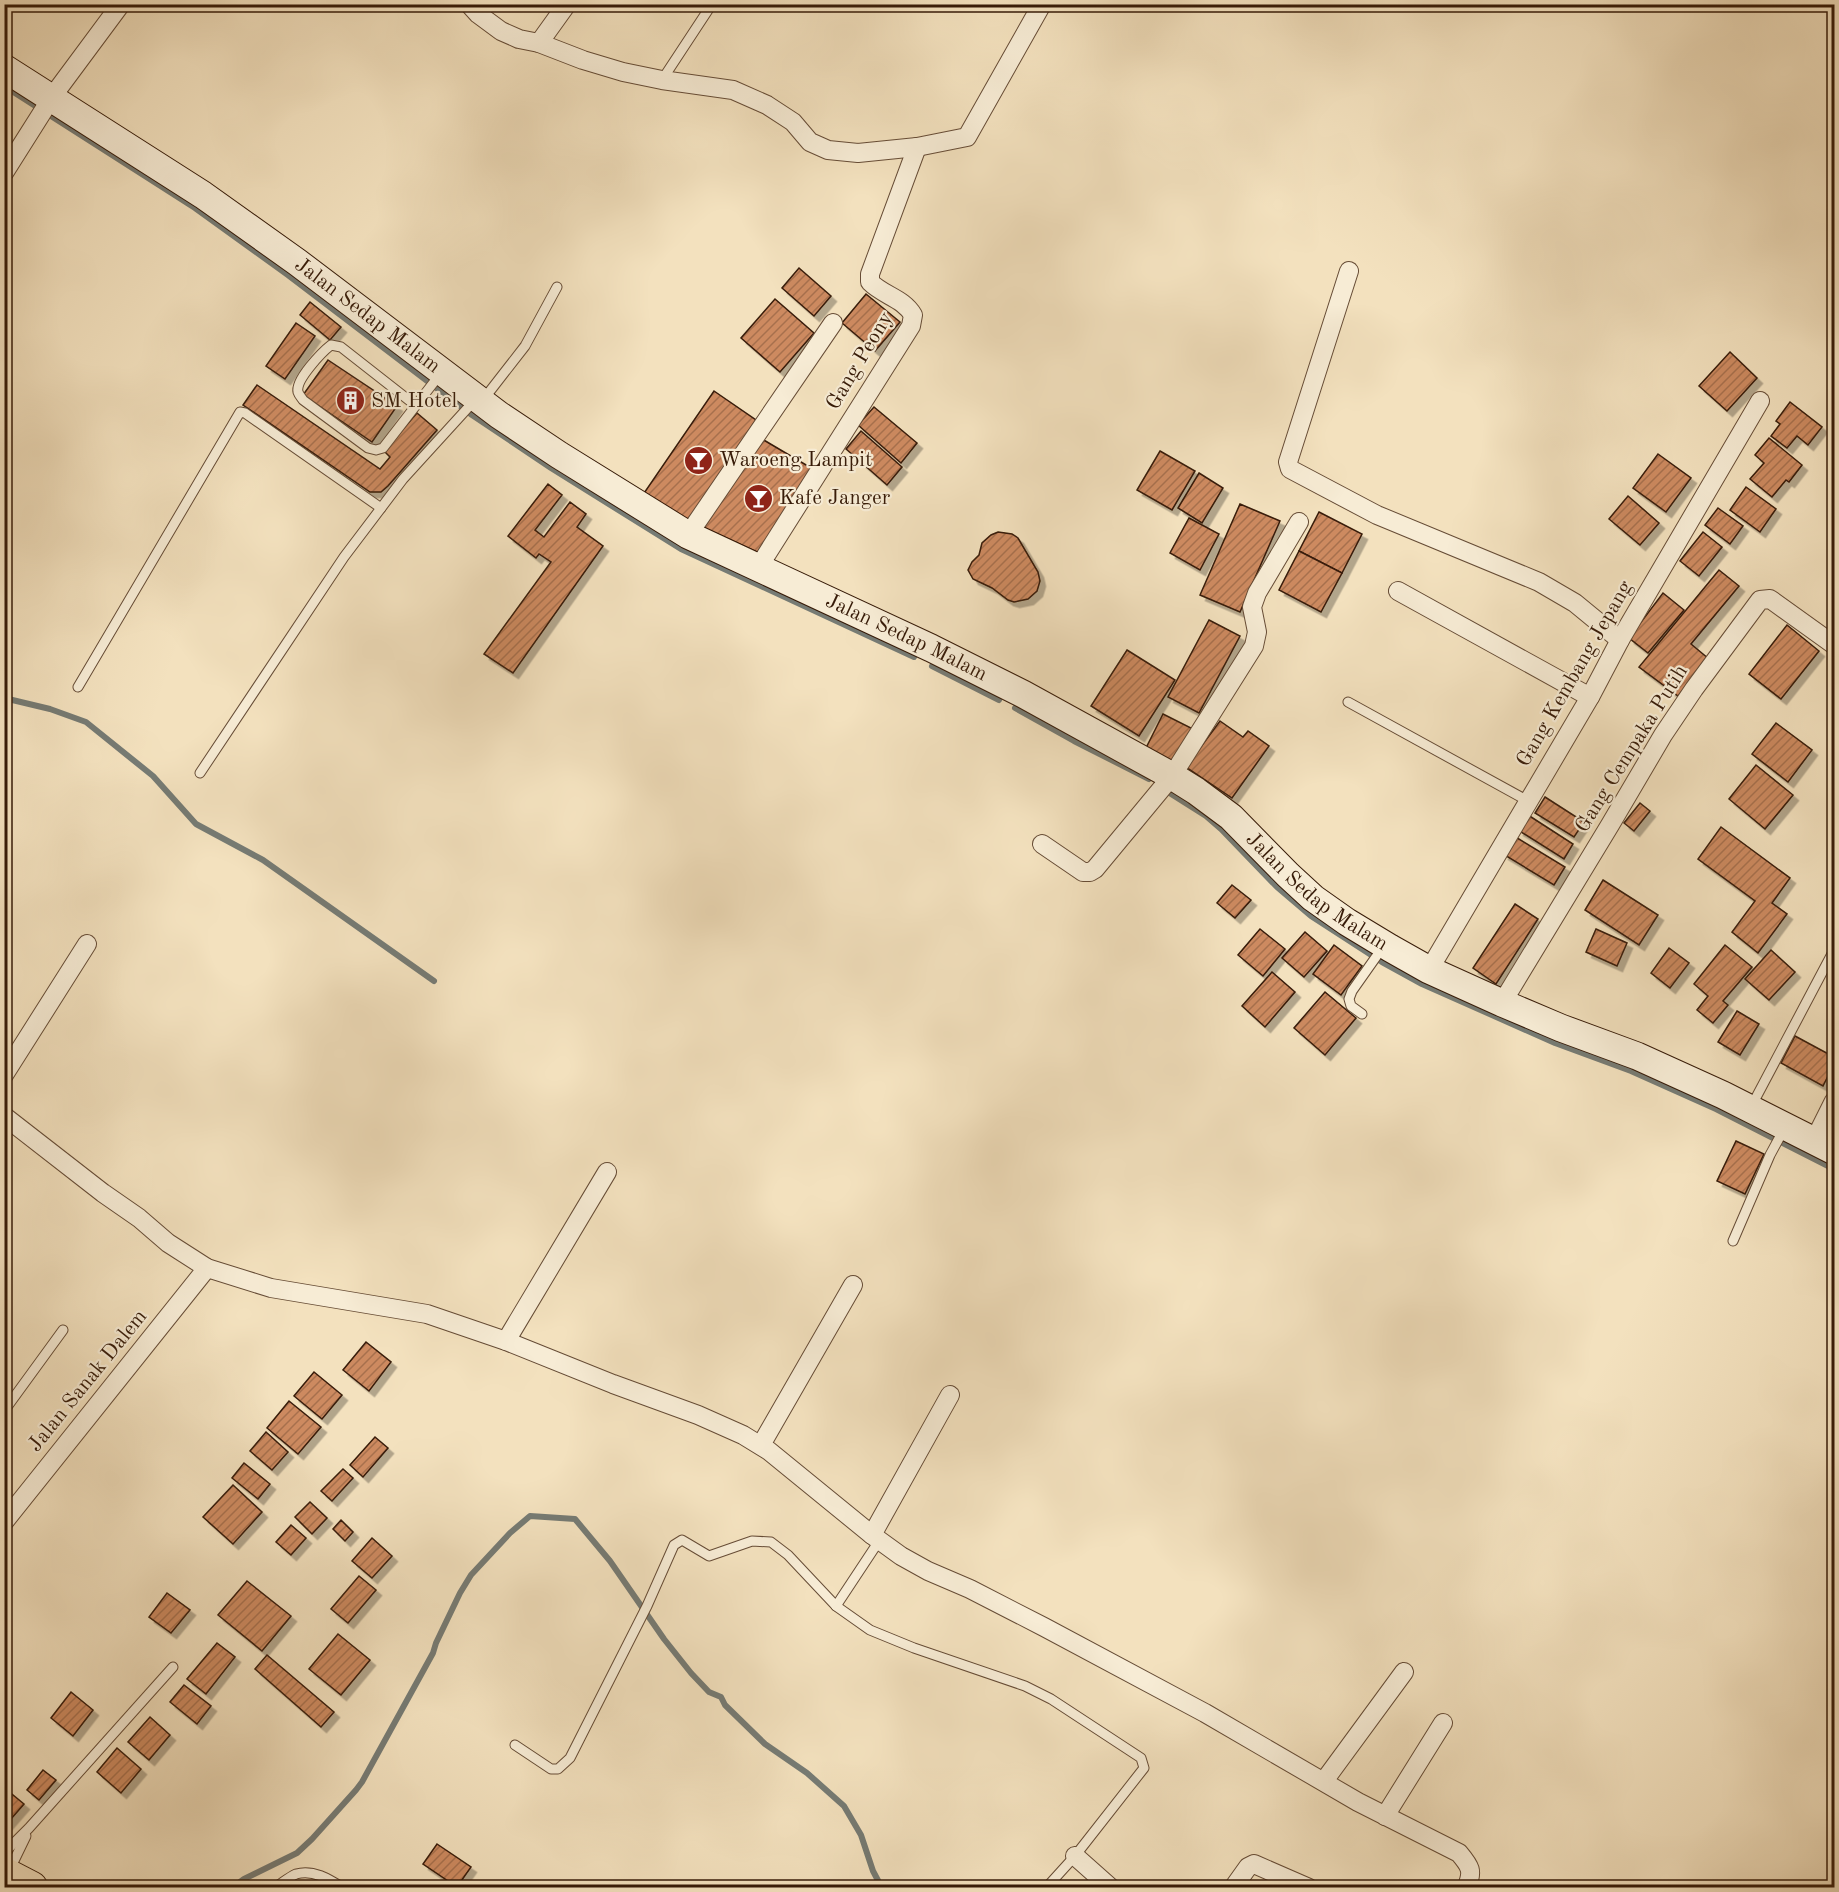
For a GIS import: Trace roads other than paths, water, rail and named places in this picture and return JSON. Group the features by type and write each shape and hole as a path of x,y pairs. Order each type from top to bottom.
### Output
{"street":[{"path":"4,173 46,108 121,4"},
{"path":"469,4 478,14 501,31 519,39 539,43 623,72 733,90 766,105 793,122 810,142 828,150 858,153 917,147 967,137 1042,4"},
{"path":"539,43 567,4"},
{"name":"Jalan Sedap Malam","path":"4,68 46,108 213,202 297,262 434,381 471,406 559,455 688,535 961,663 1164,786 1196,791 1231,817 1288,875 1313,898 1347,922 1378,955 1429,970 1561,1028 1637,1056 1750,1109 1782,1133 1824,1146"},
{"name":"Gang Peony","path":"758,568 911,326 913,315 907,305 877,288 870,282 870,274 917,147"},
{"path":"1349,271 1288,462 1290,469 1377,515 1539,582 1575,603 1620,640"},
{"path":"688,535 833,323"},
{"name":"Gang Kembang Jepang","path":"1429,970 1590,697 1620,640 1760,401"},
{"path":"1042,844 1083,872 1090,872 1095,869 1164,786 1254,646 1257,633 1252,607 1257,593 1299,522"},
{"path":"1398,591 1590,697"},
{"name":"Gang Cempaka Putih","path":"1502,1002 1663,735 1760,600 1770,599 1834,645"},
{"path":"4,1075 87,944"},
{"path":"1824,1146 1834,1101"},
{"path":"6,1121 139,1218 168,1243 207,1268 271,1288 427,1314 506,1341 725,1426 762,1445 876,1538 902,1556 1044,1627 1205,1713 1385,1816 1459,1853 1469,1864 1471,1877 1466,1887"},
{"path":"506,1341 607,1172"},
{"name":"Jalan Sanak Dalem","path":"4,1522 207,1268"},
{"path":"762,1445 853,1285"},
{"path":"876,1538 950,1395"},
{"path":"1324,1781 1404,1672"},
{"path":"1385,1816 1443,1723"},
{"path":"1075,1856 1111,1887"},
{"path":"1233,1887 1248,1867 1254,1864 1296,1885"}],"lane":[{"path":"662,80 712,4"},
{"path":"200,773 344,557 403,479 525,346 557,287"},
{"path":"415,405 341,347 331,345 322,351 298,383 298,392 303,400 368,448 376,450 383,448 434,381"},
{"path":"78,687 240,412 245,412 381,508"},
{"path":"1348,702 1528,801"},
{"path":"1750,1109 1834,950"},
{"path":"1362,1014 1351,1006 1349,999 1352,991 1378,955"},
{"path":"1733,1241 1770,1155 1782,1133"},
{"path":"4,1411 63,1330"},
{"path":"836,1606 876,1538"},
{"path":"515,1745 551,1768 558,1768 570,1758 647,1606 674,1545 682,1540 710,1556 752,1541 771,1542 788,1556 836,1606 870,1630 914,1648 1025,1686 1141,1758 1144,1768 1075,1856 1046,1887"},
{"path":"12,1873 29,1828 173,1667"},
{"path":"12,1873 29,1828"},
{"path":"274,1887 296,1874 326,1877 343,1887"}],"waterway":[{"path":"4,86 195,208 288,275 472,415 551,468 681,549 914,657"},
{"path":"932,666 999,700"},
{"path":"4,698 50,709 86,722 153,776 196,824 263,860 434,981"},
{"path":"1015,708 1149,779"},
{"path":"1168,792 1206,816 1221,829 1277,887 1311,916 1382,962 1422,984 1555,1043 1631,1071 1716,1109 1834,1169"},
{"path":"232,1888 244,1879 297,1853 356,1790 433,1653 460,1593 471,1575 510,1533 530,1516 575,1519 610,1561 664,1639 691,1673 709,1692 721,1697 725,1705 765,1744 807,1773 844,1806 861,1835 873,1871 882,1888"}],"place":[{"name":"SM Hotel","path":"350,401"},
{"name":"Waroeng Lampit","path":"698,460"},
{"name":"Kafe Janger","path":"758,498"}]}
